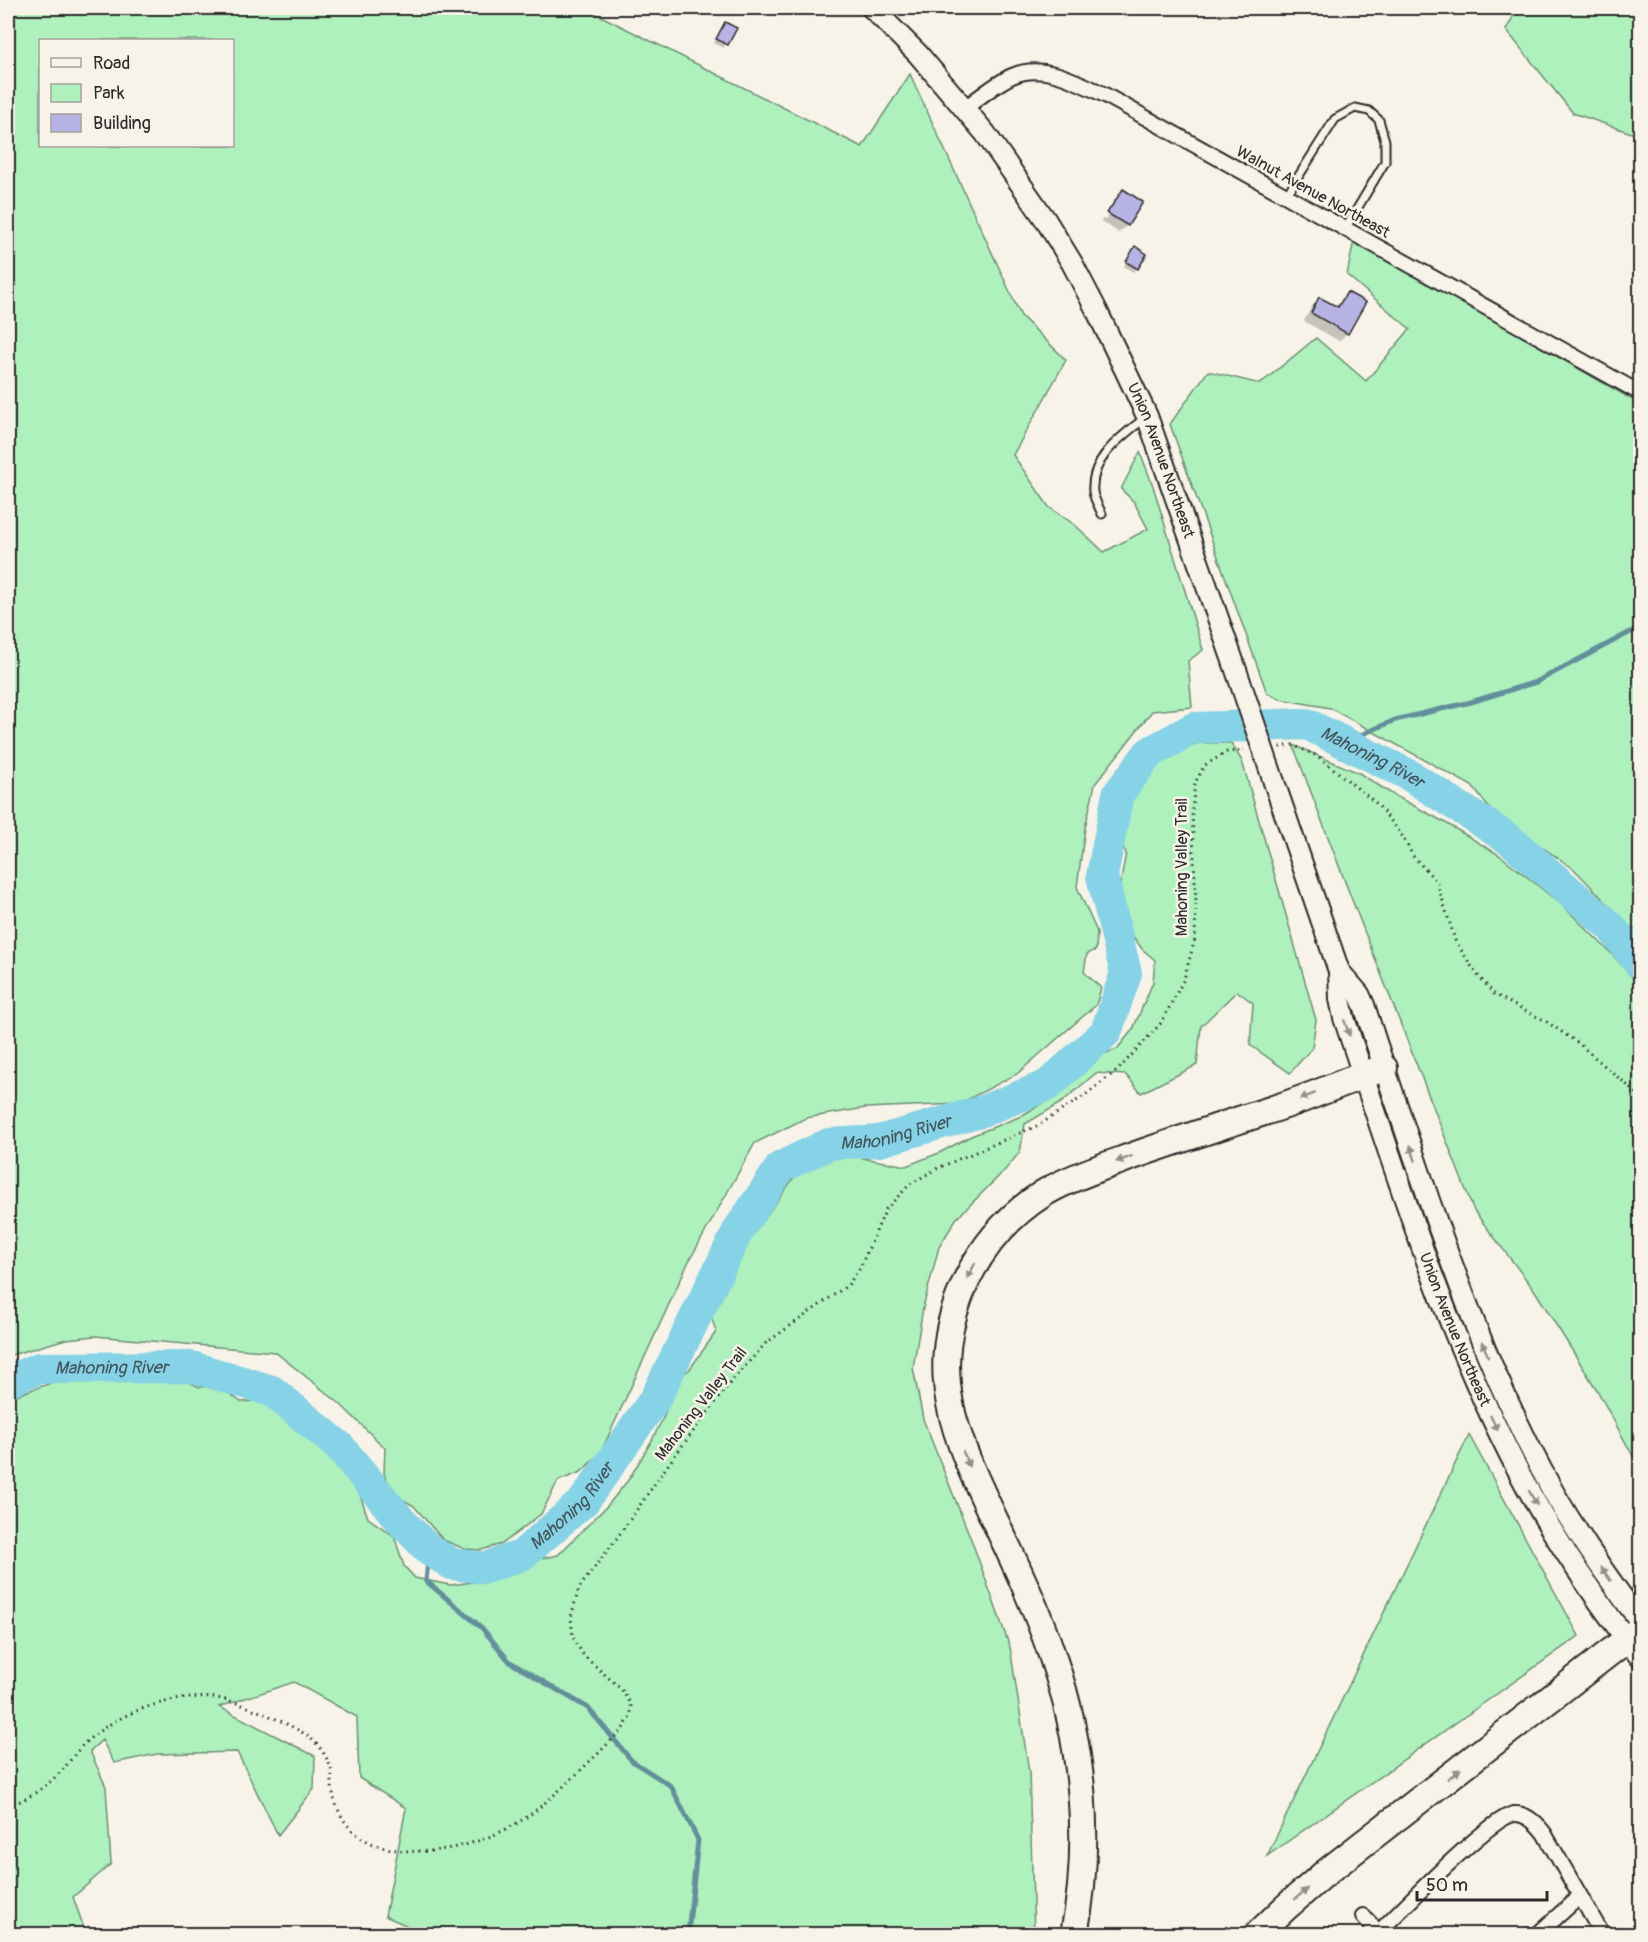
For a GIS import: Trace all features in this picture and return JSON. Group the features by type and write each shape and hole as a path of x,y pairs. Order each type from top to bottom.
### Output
{"highway":[{"path":"1074,1935 1082,1851 1079,1773 1073,1734 1062,1687 1040,1622 970,1468 952,1419 947,1380 947,1354 950,1329 962,1291 987,1245 1016,1214 1044,1193 1091,1171 1301,1100 1373,1071"},
{"path":"1258,1935 1324,1874 1637,1637"}],"main road":[{"name":"Union Avenue Northeast","path":"872,8 918,54 965,108 1016,175 1066,254 1096,309 1147,416 1339,971 1340,999 1344,1018 1373,1071 1410,1215 1463,1354 1510,1456 1545,1519 1590,1589 1637,1637"}],"street":[{"name":"Walnut Avenue Northeast","path":"965,108 1003,81 1021,73 1042,71 1069,78 1105,95 1641,393"},
{"path":"1363,1916 1379,1934 1441,1872 1490,1829 1512,1814 1520,1814 1530,1819 1544,1833 1602,1935"},
{"path":"1538,1935 1580,1896"}],"lane":[{"path":"1286,196 1335,119 1355,108 1369,111 1379,120 1384,141 1385,162 1345,229"},
{"path":"1102,514 1094,493 1094,474 1098,464 1127,432 1147,416"}],"path":[{"path":"1271,747 1293,745 1319,757 1377,804 1400,832 1413,856 1437,882 1455,940 1494,994 1545,1020 1578,1043 1641,1096"},
{"name":"Mahoning Valley Trail","path":"8,1806 38,1792 61,1772 86,1742 113,1721 156,1704 187,1699 218,1698 258,1711 308,1736 322,1750 330,1767 333,1794 350,1828 370,1843 392,1851 419,1852 456,1847 490,1837 534,1811 605,1747 622,1730 631,1716 632,1704 621,1689 584,1656 573,1638 572,1617 579,1588 730,1383 766,1343 848,1285 860,1268 886,1209 910,1184 938,1168 1039,1125 1084,1096 1119,1069 1161,1023 1184,979 1195,939 1196,903 1192,811 1195,783 1205,765 1227,752 1249,750"}],"green space":[{"path":"8,8 585,8 862,147 910,74 1021,316 1066,360 1013,455 1049,507 1075,525 1104,552 1148,529 1134,502 1121,489 1140,452 1153,486 1203,650 1188,661 1192,707 1152,711 1095,784 1085,828 1077,887 1097,932 1096,950 1087,954 1084,972 1101,988 1096,1005 1017,1074 959,1104 865,1108 806,1118 755,1143 688,1263 601,1452 581,1472 558,1481 541,1514 502,1544 481,1550 465,1549 443,1540 414,1506 393,1494 384,1473 385,1448 339,1403 275,1352 95,1336 66,1339 8,1356"},
{"path":"1518,8 1640,8 1640,136 1573,113 1506,30"},
{"path":"1354,240 1640,404 1640,934 1628,925 1574,869 1517,827 1493,813 1472,786 1330,708 1280,699 1267,693 1170,424 1208,371 1260,384 1316,338 1366,381 1410,329 1347,275"},
{"path":"1199,743 1231,743 1242,761 1316,1020 1312,1048 1290,1073 1250,1045 1253,1003 1237,991 1201,1026 1197,1065 1141,1093 1126,1075 1096,1073 1061,1103 1025,1124 1020,1152 956,1219 939,1247 923,1308 913,1368 923,1419 971,1539 1010,1647 1029,1772 1034,1934 426,1934 385,1916 406,1808 359,1778 357,1717 294,1682 219,1707 315,1756 314,1789 278,1835 237,1752 157,1754 114,1763 102,1740 90,1751 106,1787 111,1864 73,1897 86,1934 8,1934 8,1398 68,1377 180,1377 199,1387 219,1386 241,1402 266,1400 285,1408 356,1483 368,1518 394,1536 404,1566 415,1578 450,1585 482,1581 508,1573 533,1560 558,1555 608,1505 629,1479 664,1416 675,1380 689,1370 716,1332 707,1303 726,1263 745,1236 764,1219 800,1169 841,1154 906,1166 939,1153 971,1136 1019,1117 1059,1094 1092,1058 1117,1049 1133,1029 1153,982 1155,960 1142,949 1127,928 1120,885 1126,853 1118,838 1123,800 1149,763 1165,751"},
{"path":"1293,745 1359,773 1501,856 1562,905 1612,954 1640,986 1640,1469 1597,1390 1535,1291 1474,1211"},
{"path":"1469,1435 1579,1636 1267,1856"}],"building":[{"path":"725,22 737,28 728,45 716,39"},
{"path":"1123,189 1143,202 1128,226 1107,213"},
{"path":"1135,246 1147,254 1138,269 1126,262"},
{"path":"1347,292 1366,302 1348,334 1311,313 1319,297 1338,307"}],"waterway":[{"path":"1345,742 1395,720 1471,702 1536,682 1640,627"},
{"name":"Mahoning River","path":"8,1381 39,1368 192,1367 272,1391 339,1446 400,1520 429,1550 452,1564 485,1568 522,1555 584,1501 655,1399 739,1229 781,1167 829,1144 879,1141 980,1112 1048,1085 1106,1032 1126,973 1102,876 1118,794 1149,753 1194,728 1307,724 1409,775 1510,840 1611,927 1640,964"},
{"path":"429,1550 426,1581 482,1628 510,1662 588,1708 632,1761 671,1786 698,1840 688,1934"}]}
